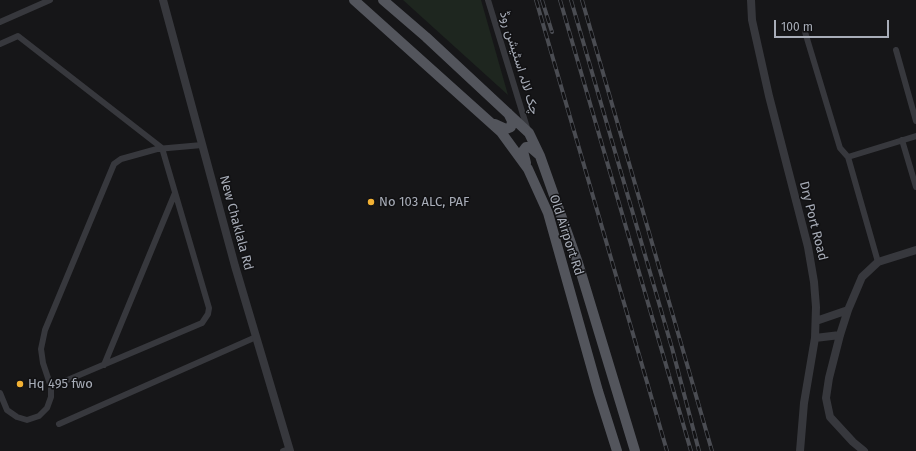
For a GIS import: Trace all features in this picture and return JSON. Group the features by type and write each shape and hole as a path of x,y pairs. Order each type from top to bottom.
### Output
{"main road":[{"name":"Old Airport Rd","path":"354,0 489,121 506,138 528,169 548,213 598,391 617,451"},
{"name":"Old Airport Rd","path":"383,0 432,42 529,133 540,156 578,262 635,451"},
{"path":"489,121 502,128 506,129 511,127 512,120 507,112"},
{"path":"528,169 523,151 526,147 530,147 540,156"}],"street":[{"path":"0,22 50,0"},
{"name":"New Chaklala Rd","path":"163,0 287,450"},
{"name":"چک لالہ اسٹیشن روڈ","path":"488,0 529,133"},
{"name":"Dry Port Road","path":"751,0 752,20 773,111 808,247 814,282 816,321 815,338 804,403 800,451"},
{"path":"805,32 840,148 848,157 878,262"},
{"path":"0,44 18,36 162,148 209,308 208,314 202,323 51,387"},
{"path":"896,50 916,121"},
{"path":"848,157 916,136"},
{"path":"902,140 916,187"},
{"path":"0,394 7,410 17,417 27,420 39,416 47,408 51,397 51,387 43,363 41,349 45,330 114,164 121,159 162,148 202,145"},
{"path":"104,365 175,193"},
{"path":"864,451 853,442 830,417 826,398 829,378 840,335 848,310 862,277 878,262 916,250"},
{"path":"816,321 848,310"},
{"path":"815,338 840,335"},
{"path":"59,424 256,338"}],"shaded area":[{"path":"403,0 481,0 508,95"}],"railway":[{"path":"536,0 667,451"},
{"path":"542,0 552,32"},
{"path":"560,0 691,451"},
{"path":"571,0 672,348 699,451"},
{"path":"582,0 712,451"}],"place":[{"name":"No 103 ALC, PAF","path":"371,202"},
{"name":"Hq 495 fwo","path":"20,384"}]}
